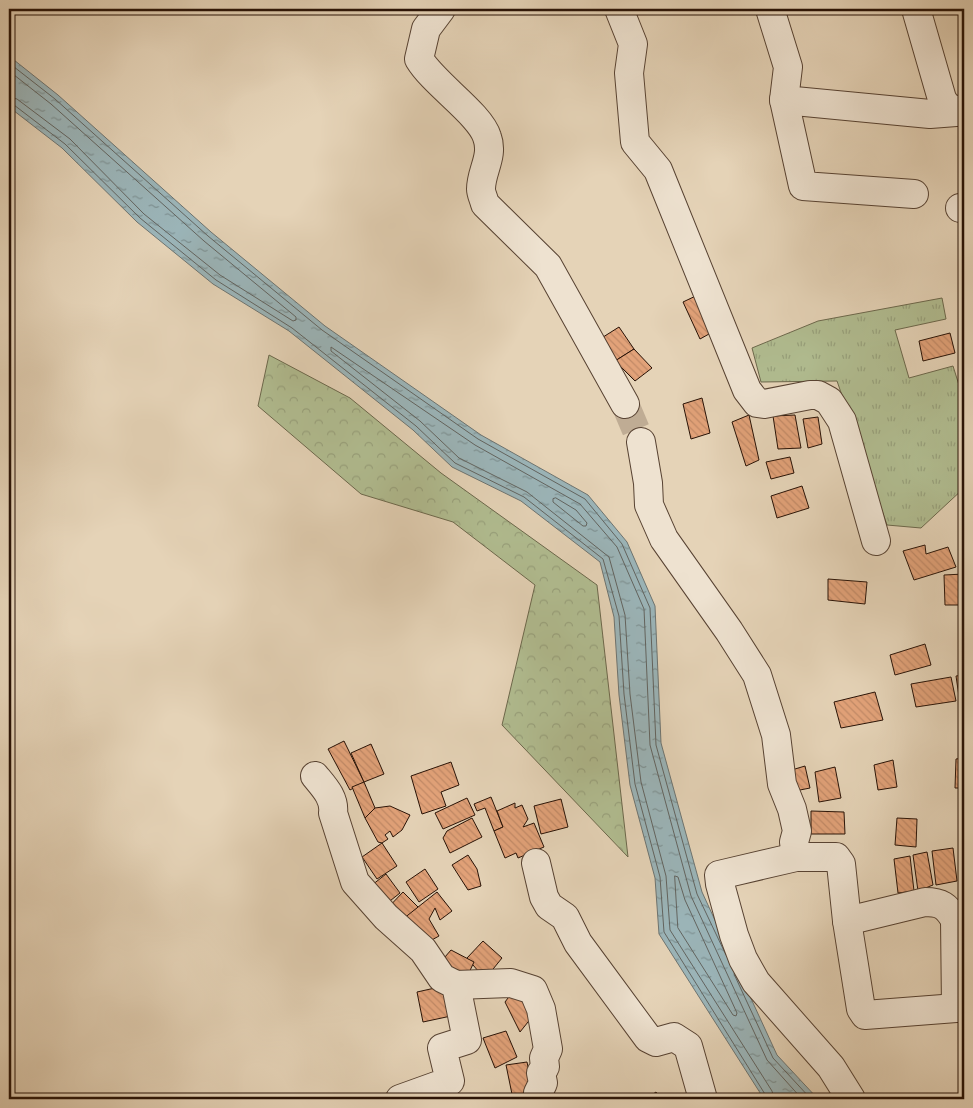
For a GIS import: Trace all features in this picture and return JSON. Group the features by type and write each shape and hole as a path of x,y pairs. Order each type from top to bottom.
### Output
{"street":[{"path":"441,9 426,29 419,59 426,72 478,123 487,137 489,160 481,190 485,204 548,266 624,404"},
{"path":"619,9 633,44 629,73 634,142 658,170 747,390 757,403 818,395 829,401 842,421 876,541"},
{"path":"770,9 788,67 784,100 803,186 914,194"},
{"path":"916,9 942,99 947,107 960,113"},
{"path":"784,100 930,114 960,113"},
{"path":"641,442 648,483 649,504 664,539 729,631 757,675 776,735 782,784 792,808 797,831 794,842 796,857"},
{"path":"315,776 327,790 334,805 333,813 355,882 386,917 423,950 442,978 456,985 512,983 533,990 541,1009 548,1049 544,1058 545,1067 541,1073 543,1083 538,1093 540,1099"},
{"path":"847,921 925,902 937,902 948,907 959,917 960,1008 865,1015 860,1009 847,921 839,860 836,857 796,857 722,873 719,878 743,960 756,982 825,1061 851,1099"},
{"path":"536,863 544,897 549,906 566,917 578,942 648,1038 656,1042 674,1038 688,1046 703,1099"},
{"path":"400,1099 450,1081 442,1048 467,1040 456,985"}],"green space":[{"path":"942,298 946,319 895,330 909,378 953,366 964,401 964,488 921,528 887,525 837,381 761,382 752,348 818,321"},
{"path":"269,355 350,398 441,473 597,585 628,857 502,725 535,585 453,522 361,494 258,406"}],"water":[{"path":"9,56 58,95 211,232 325,326 481,435 588,495 627,542 655,606 661,743 702,892 777,1055 818,1099 764,1099 659,934 655,878 630,785 619,695 614,617 600,562 521,501 452,467 413,430 289,331 213,284 137,222 62,148 9,107"}],"building":[{"path":"702,293 718,329 700,339 683,302"},
{"path":"619,327 634,349 615,361 600,339"},
{"path":"950,333 955,353 923,361 919,341"},
{"path":"634,349 652,368 635,381 615,361"},
{"path":"702,398 710,433 691,439 683,404"},
{"path":"749,415 759,460 746,466 732,422"},
{"path":"795,415 801,448 778,449 773,416"},
{"path":"818,417 822,444 808,448 803,419"},
{"path":"790,457 794,473 771,479 766,462"},
{"path":"802,486 809,508 777,518 771,496"},
{"path":"925,545 926,554 948,547 956,567 914,580 903,551"},
{"path":"964,574 964,605 945,605 944,575"},
{"path":"828,579 867,582 865,604 828,600"},
{"path":"925,644 931,665 895,675 890,655"},
{"path":"964,675 964,710 961,710 956,676"},
{"path":"951,677 956,701 916,707 911,684"},
{"path":"875,692 883,720 841,728 834,702"},
{"path":"344,741 364,782 350,790 328,749"},
{"path":"371,744 384,774 364,782 351,753"},
{"path":"964,758 964,788 955,788 956,759"},
{"path":"893,760 897,787 878,790 874,765"},
{"path":"451,762 459,785 441,792 446,806 422,814 411,776"},
{"path":"805,766 810,788 790,792 785,772"},
{"path":"835,767 841,798 819,802 815,772"},
{"path":"364,782 375,808 365,818 352,787"},
{"path":"491,797 503,827 494,831 485,808 477,811 474,804"},
{"path":"467,798 475,815 443,829 435,813"},
{"path":"561,799 568,827 541,834 534,806"},
{"path":"515,803 515,808 522,805 528,819 523,827 534,823 544,847 518,858 516,853 505,858 494,831 503,827 497,811"},
{"path":"390,806 410,815 402,830 393,837 390,831 385,835 388,839 382,843 378,842 365,818 375,808"},
{"path":"811,811 844,812 845,834 811,834"},
{"path":"472,818 482,837 450,853 443,838 447,831"},
{"path":"897,818 917,819 916,847 895,845"},
{"path":"382,843 397,866 377,879 362,857"},
{"path":"953,848 957,881 936,885 932,851"},
{"path":"927,852 933,885 918,891 913,855"},
{"path":"468,855 477,869 481,886 468,890 452,865"},
{"path":"910,856 914,891 898,893 894,859"},
{"path":"425,869 438,889 419,902 406,882"},
{"path":"386,874 400,893 381,908 367,889"},
{"path":"403,892 418,907 399,927 384,912"},
{"path":"437,892 452,911 440,920 435,908 429,919 439,936 421,946 403,919"},
{"path":"483,941 502,958 485,979 467,958"},
{"path":"451,950 474,962 466,979 438,965"},
{"path":"444,986 451,1016 423,1022 417,992"},
{"path":"514,990 536,1012 520,1032 505,1002"},
{"path":"506,1031 517,1057 495,1068 483,1038"},
{"path":"527,1062 534,1096 513,1099 506,1065"},
{"path":"656,1092 661,1099 646,1099"}],"tunnel":[{"path":"625,404 641,442"}]}
